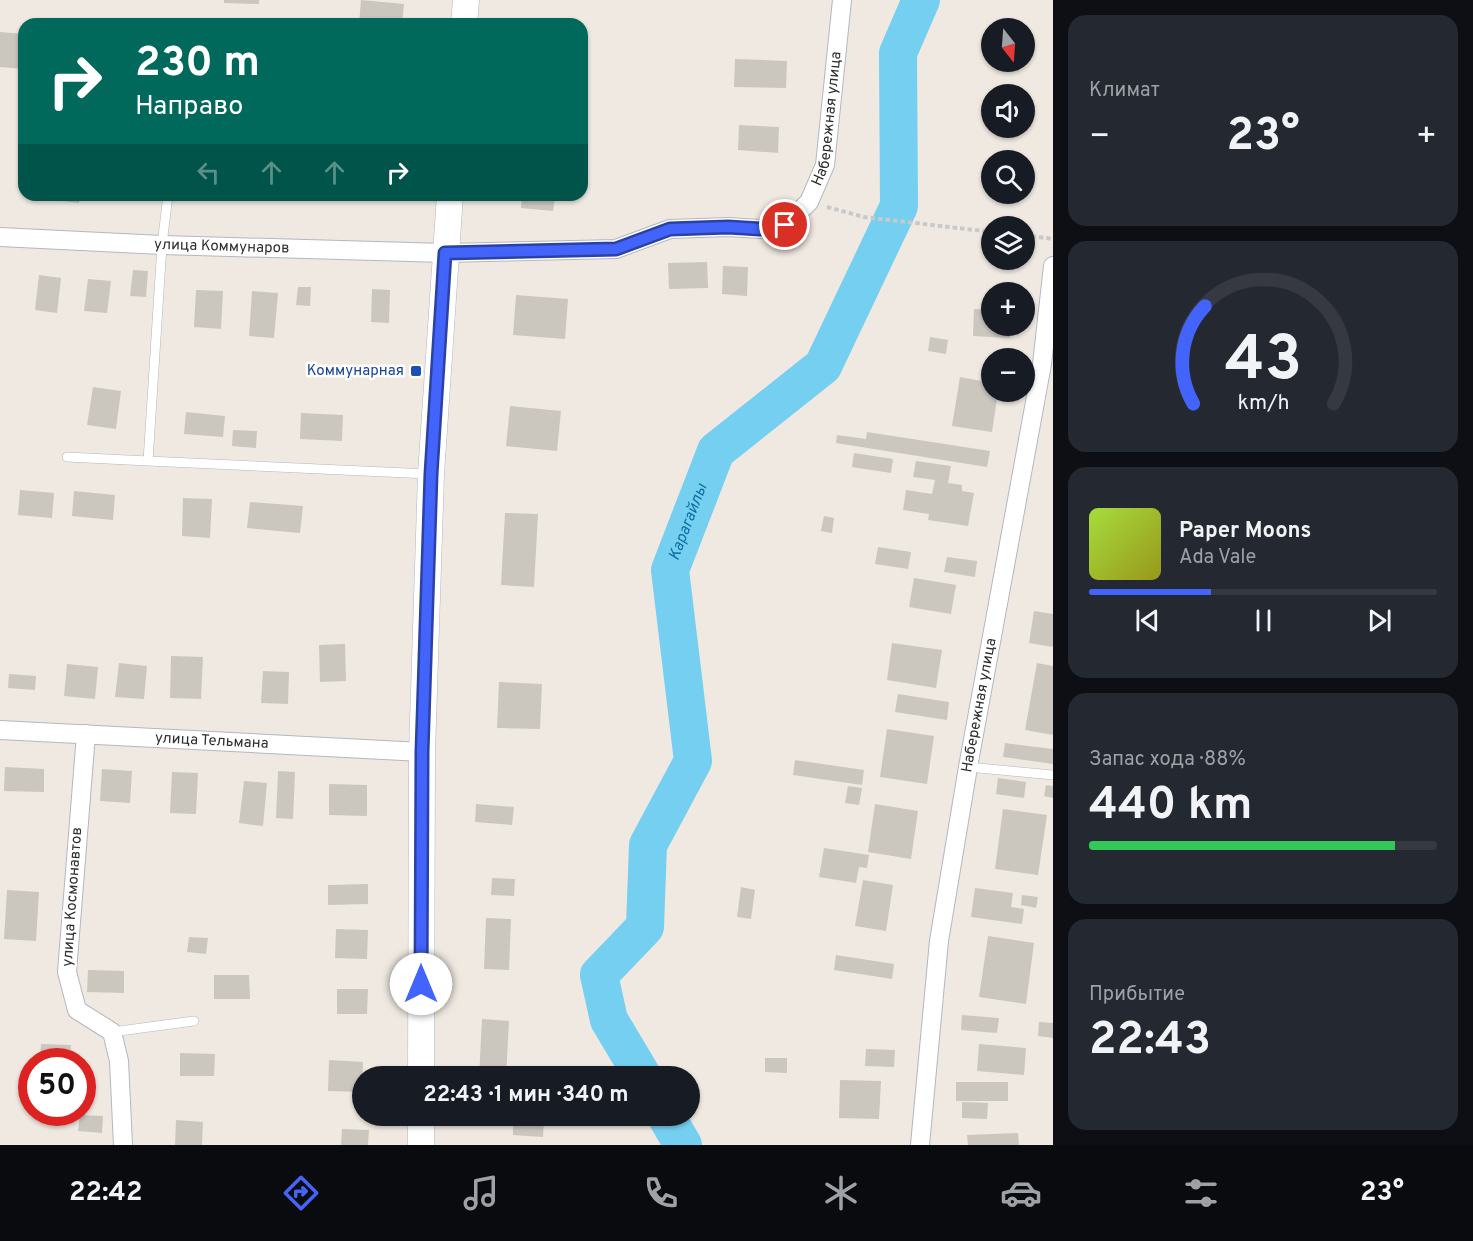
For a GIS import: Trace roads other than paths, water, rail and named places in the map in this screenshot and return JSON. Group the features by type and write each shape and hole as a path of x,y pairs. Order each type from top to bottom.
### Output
{"main road":[{"path":"464,18 466,0"},
{"path":"421,1066 422,752 431,474 449,201"},
{"path":"421,1126 421,1145"}],"street":[{"name":"Набережная улица","path":"785,225 809,202 825,165 842,0"},
{"name":"улица Коммунаров","path":"0,237 162,245 445,253 616,249 670,229 728,227 760,229 785,225"},
{"name":"Набережная улица","path":"920,1145 939,941 968,767 1042,364 1053,266"},
{"name":"улица Тельмана","path":"0,730 422,752"},
{"name":"улица Космонавтов","path":"86,734 67,972 77,1010 112,1032"},
{"path":"112,1032 119,1061 123,1145"}],"lane":[{"path":"148,460 162,245 167,201"},
{"path":"67,457 431,474"},
{"path":"968,767 1053,775"},
{"path":"112,1032 194,1021"}],"waterway":[{"name":"Карагайлы","path":"636,1066 609,1020 599,975 645,927 648,845 693,761 670,570 716,451 823,366 899,206 898,53 921,0"},
{"name":"Карагайлы","path":"672,1126 683,1145"}],"place":[{"name":"Коммунарная","path":"416,371"}]}
